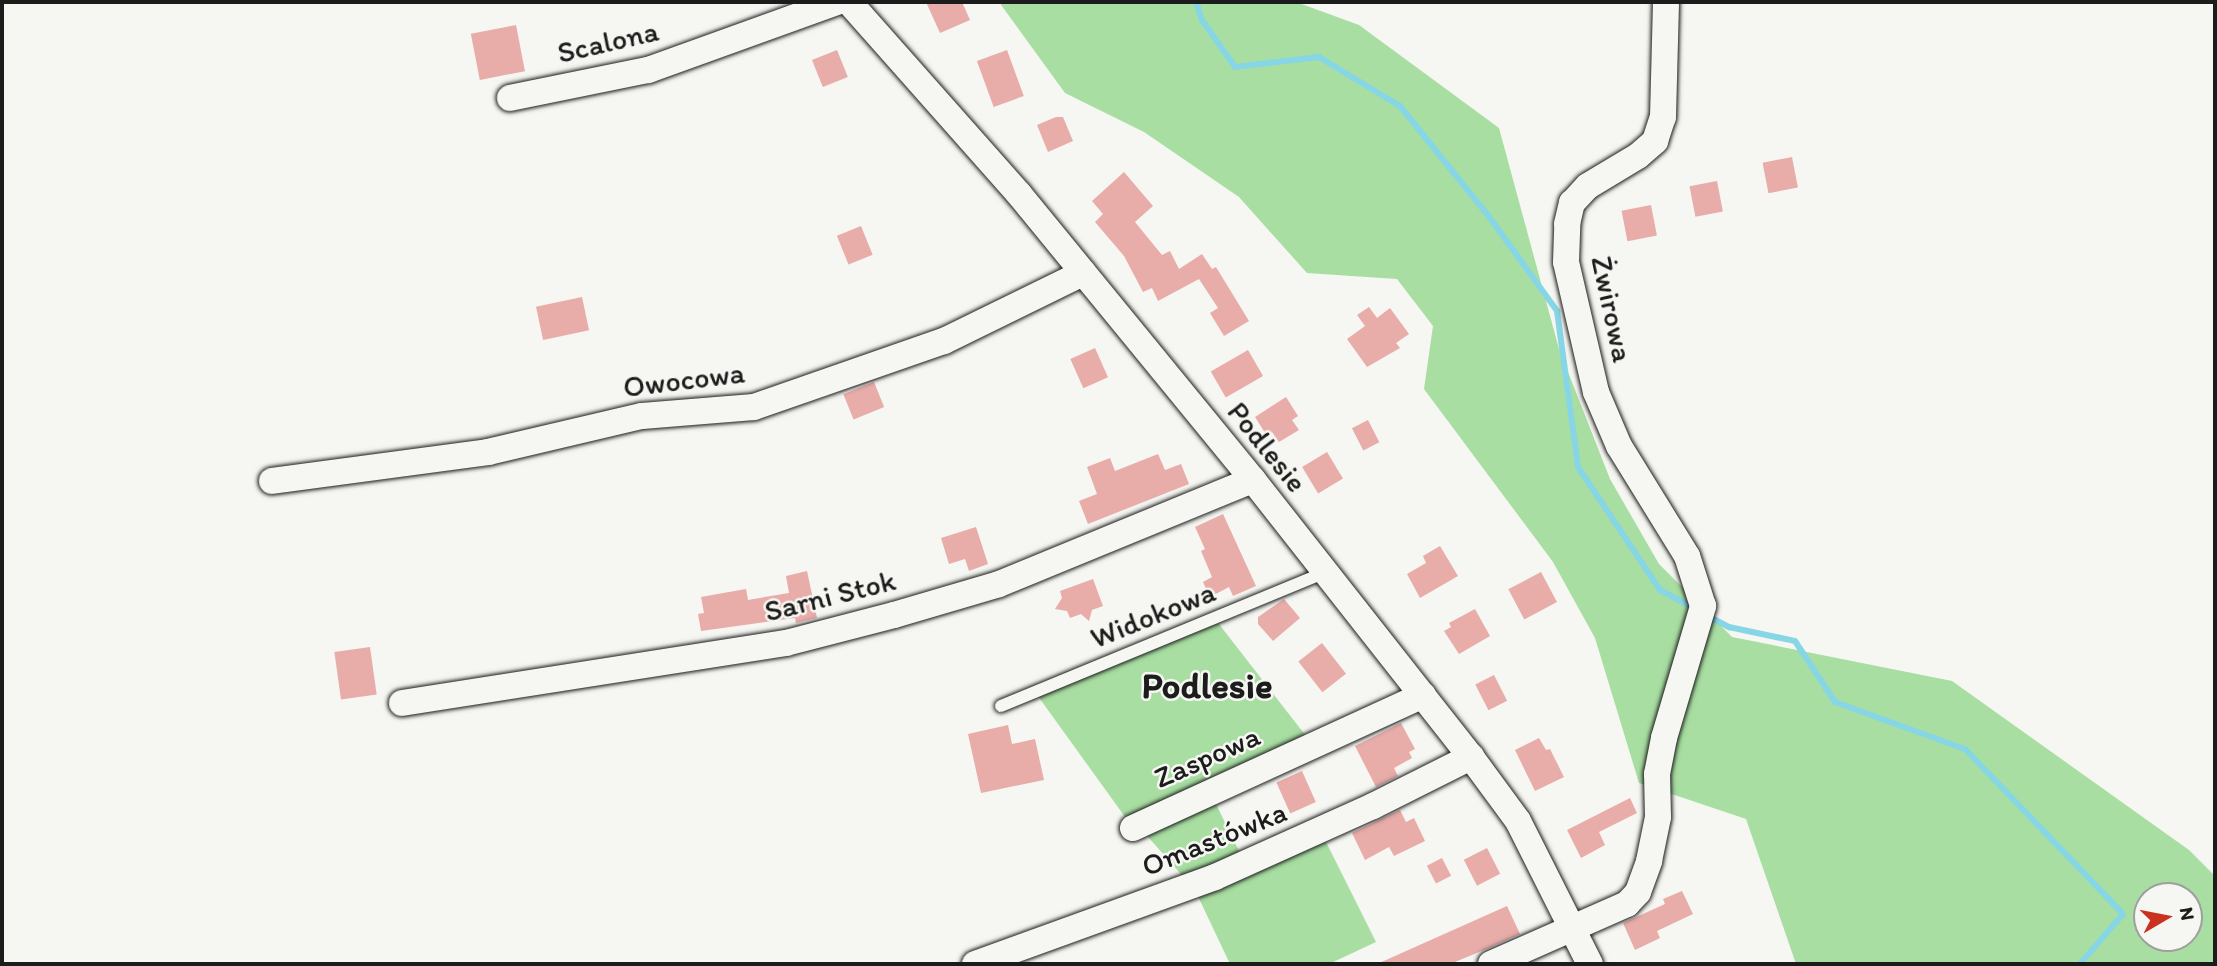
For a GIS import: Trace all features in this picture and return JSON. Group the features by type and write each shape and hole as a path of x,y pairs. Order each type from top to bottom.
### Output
{"street":[{"name":"Scalona","path":"510,98 648,70 837,2"},
{"name":"Podlesie","path":"849,2 1019,194 1253,480 1471,757 1518,821 1590,964"},
{"name":"Żwirowa","path":"1574,929 1627,904 1638,892 1649,861 1658,817 1657,774 1664,738 1701,615 1687,555 1619,446 1595,392 1566,262 1567,224 1572,203 1587,186 1638,156 1655,141 1663,117 1666,2"},
{"name":"Owocowa","path":"272,481 488,452 642,416 754,407 944,341 1083,273"},
{"name":"Sarni Stok","path":"402,703 786,643 894,615 999,584 1253,480"},
{"name":"Zaspowa","path":"1133,828 1423,695"},
{"name":"Omastówka","path":"975,964 1215,877 1373,806 1471,757"},
{"path":"1491,964 1574,929"}],"lane":[{"name":"Widokowa","path":"1001,706 1326,572"}],"green space":[{"path":"999,2 1296,2 1359,25 1499,128 1559,349 1610,479 1659,564 1732,637 1952,681 2189,850 2215,876 2215,964 1796,964 1746,819 1639,783 1595,638 1553,562 1424,389 1433,326 1397,279 1307,273 1239,197 1144,132 1065,93"},
{"path":"1215,619 1313,745 1133,828 1035,692"},
{"path":"1212,796 1242,857 1188,882 1141,829"},
{"path":"1322,834 1376,942 1329,964 1230,964 1195,890"}],"building":[{"path":"926,2 962,2 970,20 940,33"},
{"path":"516,25 525,71 480,80 471,34"},
{"path":"837,50 848,77 823,87 812,60"},
{"path":"1007,50 1024,96 994,107 977,61"},
{"path":"1063,117 1073,141 1048,152 1037,125"},
{"path":"1792,157 1798,187 1768,193 1763,163"},
{"path":"1124,172 1153,206 1135,222 1162,255 1170,251 1179,269 1202,254 1212,269 1216,267 1249,321 1224,336 1210,313 1218,308 1199,279 1158,301 1152,288 1143,292 1124,256 1095,222 1103,214 1092,201"},
{"path":"1717,181 1723,211 1695,217 1690,186"},
{"path":"1651,205 1657,235 1627,241 1622,211"},
{"path":"861,226 873,255 849,264 837,236"},
{"path":"582,297 589,330 543,340 536,307"},
{"path":"1369,307 1377,318 1390,308 1409,334 1396,343 1400,348 1367,367 1347,339 1365,326 1357,315"},
{"path":"1095,348 1108,377 1083,388 1070,359"},
{"path":"1248,350 1263,376 1226,397 1211,372"},
{"path":"874,382 884,407 854,419 843,394"},
{"path":"1286,397 1298,416 1292,420 1299,430 1279,442 1272,432 1267,436 1255,417"},
{"path":"1368,420 1379,442 1363,450 1352,428"},
{"path":"1327,452 1343,479 1318,494 1302,467"},
{"path":"1158,454 1165,470 1181,464 1189,484 1088,524 1079,501 1097,494 1087,467 1110,458 1115,471"},
{"path":"1223,514 1256,586 1233,596 1229,587 1210,597 1203,582 1212,577 1201,551 1205,549 1195,527"},
{"path":"976,527 988,564 969,571 965,559 949,564 941,538"},
{"path":"1440,546 1458,576 1420,598 1407,574 1426,563 1423,556"},
{"path":"807,571 817,618 796,623 795,618 701,631 698,614 704,613 701,597 746,589 748,600 789,593 786,576"},
{"path":"1541,572 1557,602 1524,619 1508,589"},
{"path":"1093,579 1103,606 1092,610 1089,621 1081,614 1070,618 1067,611 1055,609 1062,598 1060,591"},
{"path":"1284,599 1300,618 1273,641 1258,624 1258,617"},
{"path":"1475,609 1490,636 1459,654 1444,631 1451,627 1449,623"},
{"path":"1322,643 1346,674 1322,692 1298,661"},
{"path":"370,647 377,695 341,700 334,652"},
{"path":"1494,675 1507,701 1488,710 1475,685"},
{"path":"1401,723 1415,749 1409,752 1412,758 1394,768 1398,776 1376,787 1355,746"},
{"path":"1008,725 1012,744 1035,739 1044,780 981,793 968,734"},
{"path":"1539,738 1546,750 1550,749 1564,777 1535,791 1515,750"},
{"path":"1302,771 1316,802 1290,813 1276,782"},
{"path":"1630,798 1637,813 1599,832 1605,845 1581,858 1567,830"},
{"path":"1400,810 1406,822 1414,818 1425,841 1394,856 1389,847 1365,860 1352,833"},
{"path":"1487,848 1500,874 1477,886 1464,860"},
{"path":"1442,858 1451,876 1436,884 1427,866"},
{"path":"1682,891 1693,914 1657,931 1660,938 1635,950 1623,923 1665,904 1663,899"},
{"path":"1507,906 1520,934 1450,964 1377,964"}],"waterway":[{"path":"1196,2 1202,20 1235,67 1319,57 1400,106 1490,218 1557,311 1578,467 1660,590 1695,609"},
{"path":"1708,616 1729,627 1795,641 1835,702 1965,749 2123,914 2080,964"}],"district":[{"name":"Podlesie","path":"1207,685"}]}
